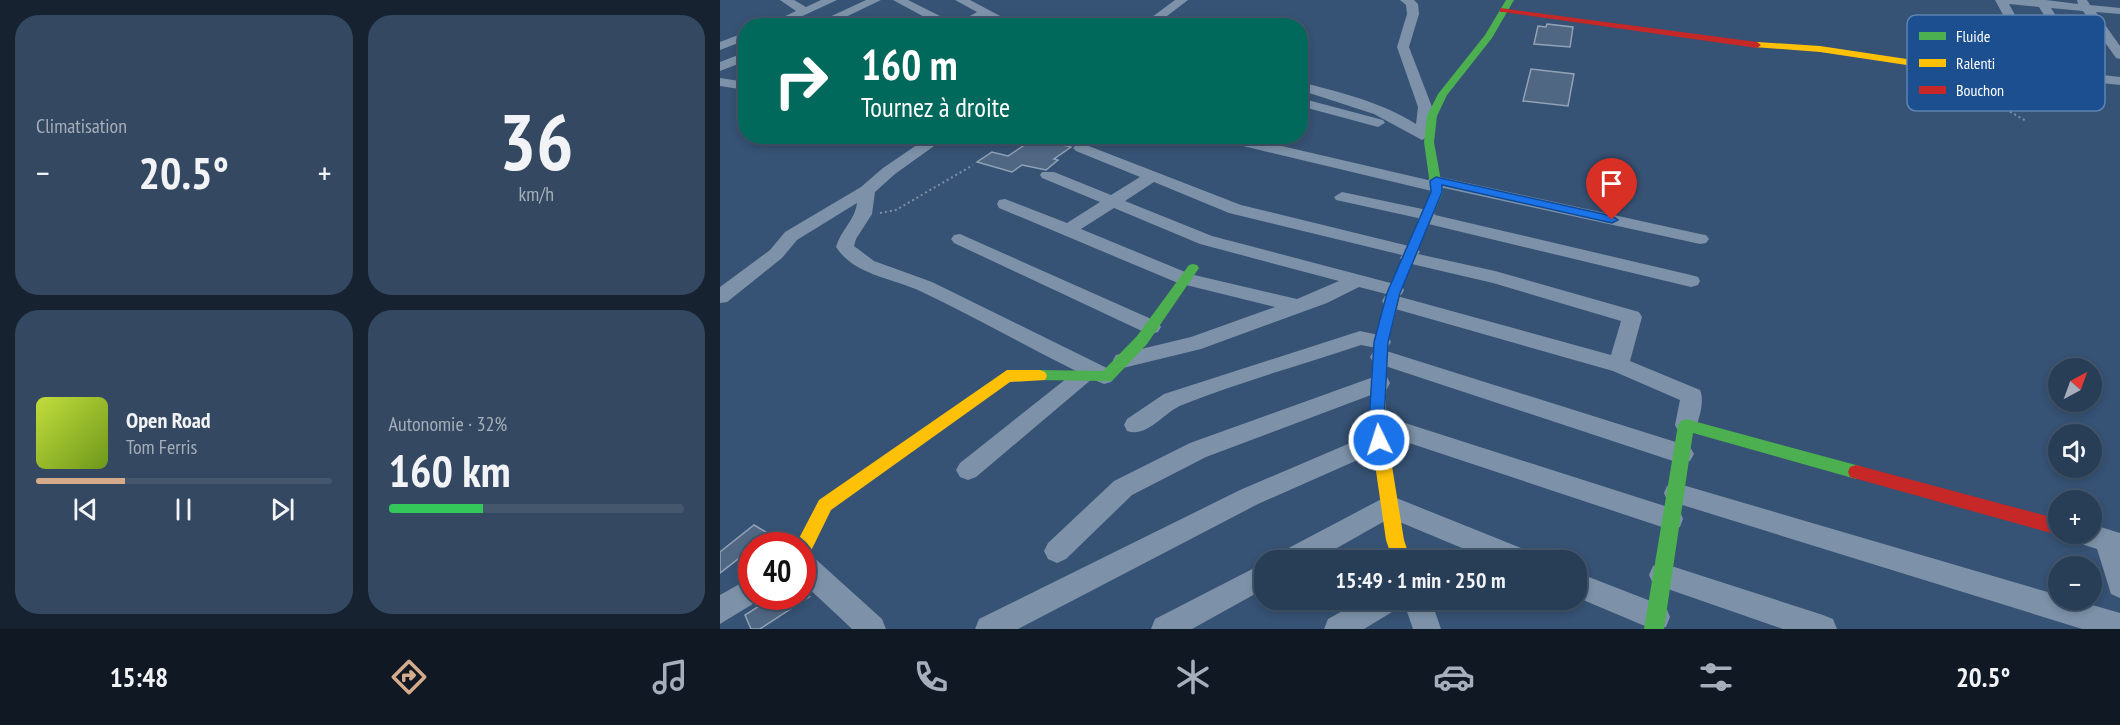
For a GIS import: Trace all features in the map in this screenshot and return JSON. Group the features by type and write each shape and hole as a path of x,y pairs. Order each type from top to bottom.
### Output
{"street":[{"path":"786,0 805,11"},
{"path":"789,18 831,0"},
{"path":"838,18 875,0"},
{"path":"899,0 935,18"},
{"path":"962,0 998,18"},
{"path":"1157,18 1182,0"},
{"path":"1406,0 1412,4 1413,14 1403,47 1425,107 1422,146 1436,180"},
{"path":"2001,0 2084,4 2120,11"},
{"path":"2001,0 2009,15"},
{"path":"2041,2 2049,15"},
{"path":"1398,550 1378,431 1380,349 1393,296 1437,192 1430,142 1432,116 1443,94 1489,36 1507,5 1734,43 1820,49 1907,62"},
{"path":"975,18 986,12"},
{"path":"2105,34 2120,55"},
{"path":"720,46 738,39"},
{"path":"720,67 738,59"},
{"path":"2105,80 2120,81"},
{"path":"720,82 738,85"},
{"path":"1308,88 1327,92 1387,115 1406,123 1422,134"},
{"path":"1308,104 1422,134"},
{"path":"720,297 776,254 791,236 867,190 889,171 929,144"},
{"path":"1258,144 1436,180 1700,239"},
{"path":"1081,148 1235,209 1495,277 1632,317 1619,365"},
{"path":"1048,175 1206,240 1357,280 1393,296 1619,365 1692,396 1655,623 1587,589"},
{"path":"1068,230 1151,177"},
{"path":"867,190 864,214 847,239 845,247 849,252 868,265 925,286 1107,377"},
{"path":"1342,197 1691,281"},
{"path":"1005,204 1068,230 1189,274 1298,306"},
{"path":"960,239 1151,327"},
{"path":"812,532 825,505 1007,376 1107,377 1151,327 1189,274"},
{"path":"1123,360 1194,345 1320,298 1357,280"},
{"path":"1135,425 1172,400 1360,338 1380,349 1682,454"},
{"path":"968,470 1083,377"},
{"path":"1057,551 1122,488 1198,450 1378,384"},
{"path":"1686,425 2048,524"},
{"path":"990,629 1378,431 1671,519"},
{"path":"1676,493 2120,627"},
{"path":"1310,550 1389,506"},
{"path":"1389,506 1495,550"},
{"path":"2104,539 2120,585"},
{"path":"1662,575 1823,629"},
{"path":"816,577 872,629"},
{"path":"1165,629 1254,580"},
{"path":"720,611 738,599"},
{"path":"1338,629 1370,610"},
{"path":"1420,610 1427,629"}],"path":[{"path":"2008,111 2026,122"},
{"path":"864,214 896,210 974,165"}],"building":[{"path":"1547,24 1573,27 1570,47 1534,44 1538,26 1546,27"},
{"path":"1531,69 1574,74 1568,106 1523,101"},
{"path":"1026,144 1059,144 1071,147 1054,159 1058,160 1046,170 1022,165 1012,172 977,162 992,152 1008,156"},
{"path":"754,525 766,532 745,532"},
{"path":"738,538 738,559 720,573 720,552"},
{"path":"753,610 789,610 760,629 751,629 745,615"}],"traffic: fast":[{"path":"1397,285 1437,192 1429,142 1432,116 1443,94 1489,36 1510,0"},
{"path":"1040,376 1107,377 1142,340 1193,268"},
{"path":"1654,629 1686,425 1856,472"}],"traffic: slow":[{"path":"1757,45 1820,49 1907,62"},
{"path":"1397,285 1381,342 1377,423 1398,550"},
{"path":"812,532 825,505 1007,376 1040,376"}],"traffic: jam":[{"path":"1503,10 1757,45"},
{"path":"1856,472 2048,524"}],"route":[{"path":"1379,440 1377,423 1381,342 1394,293 1437,192 1436,181 1612,220"}]}
